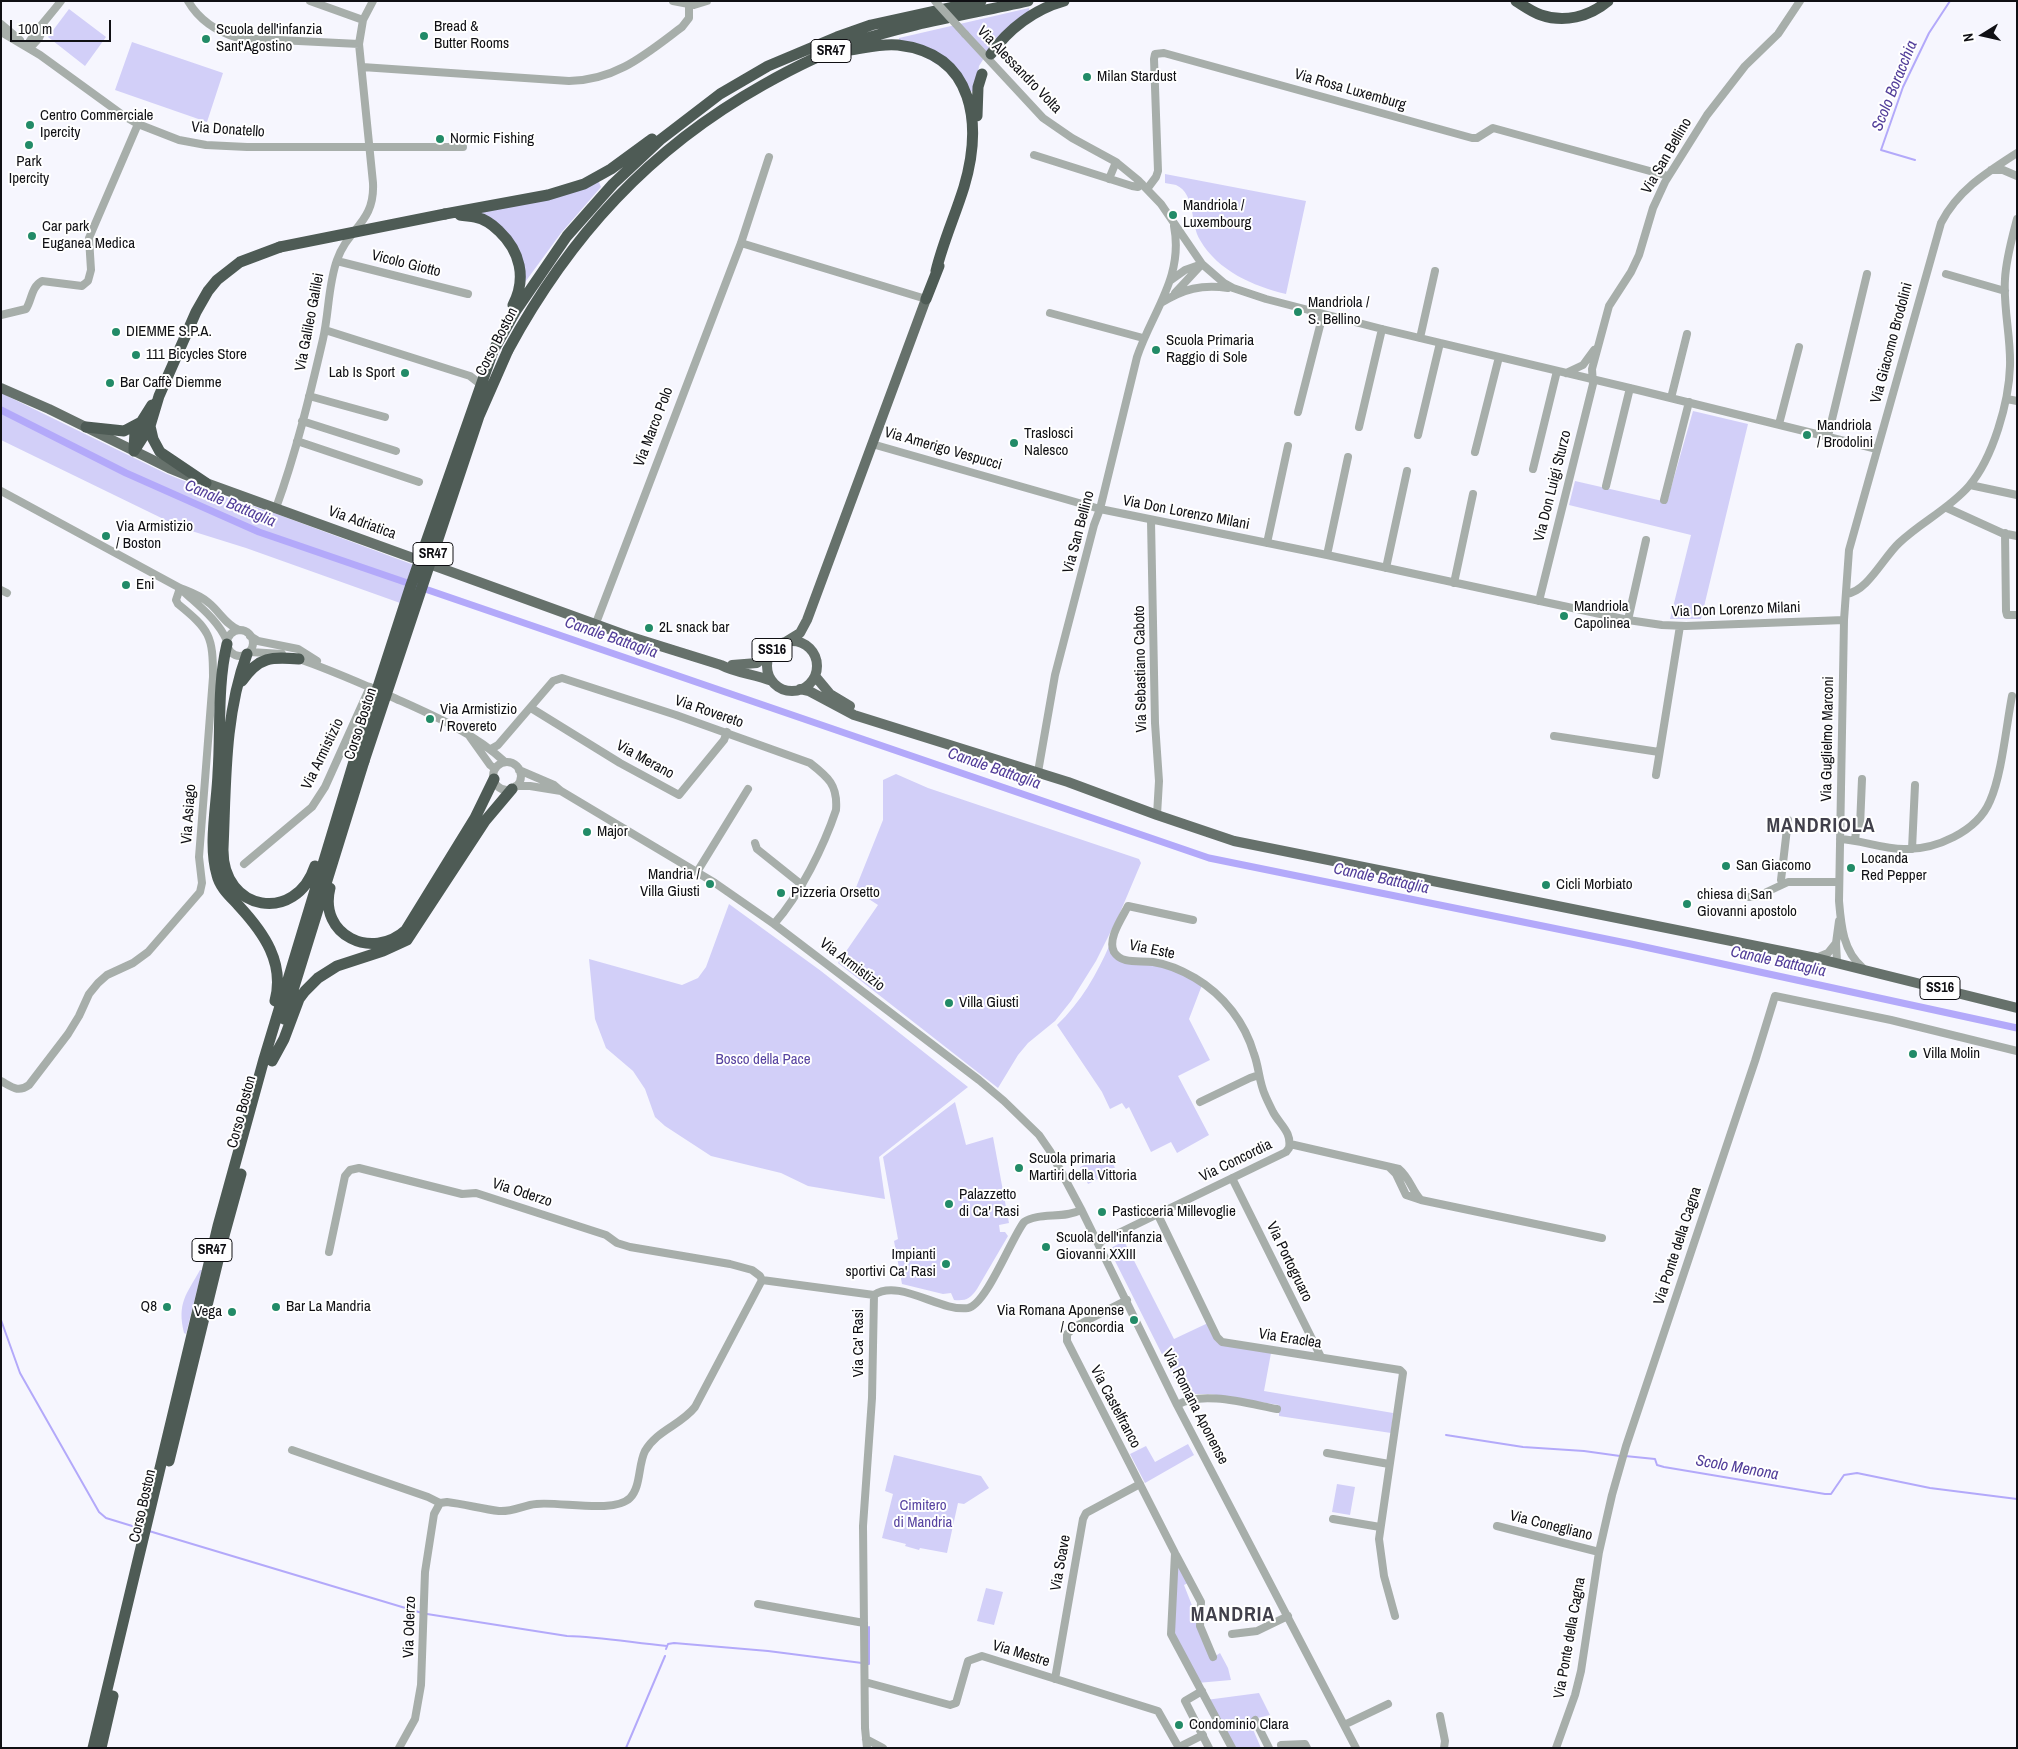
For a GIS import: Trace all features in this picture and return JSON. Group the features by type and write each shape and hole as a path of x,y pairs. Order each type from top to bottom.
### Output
{"highway":[{"name":"Corso Boston","path":"101,1748 224,1232 268,1060 340,837 360,759 411,585 493,351 515,312 567,236 613,184 660,140 720,94 768,66 837,37 871,25 980,1"},
{"name":"Corso Boston","path":"93,1748 213,1245 268,1060 339,807 360,759 479,416 508,350 528,313 578,242 619,194 658,157 693,129 732,103 774,79 854,42 893,31 1028,1"},
{"path":"991,54 997,45 1017,26 1033,15 1064,1"},
{"path":"1516,1 1540,15 1558,18 1573,18 1589,14 1608,1"},
{"path":"1530,1 1555,13 1576,12 1599,1"},
{"path":"827,53 898,45 925,51 946,64 962,84 972,110 971,151 964,187 942,246 936,271"},
{"path":"926,299 968,189 976,151 978,86 982,74"},
{"name":"SR47","path":"134,451 196,312 217,280 240,262 280,247 548,195 584,184 611,169 690,111 720,94"},
{"name":"SR47","path":"445,214 476,217 491,223 509,240 519,260 521,283 518,296 501,328 493,351"},
{"path":"86,427 124,431 145,424 160,452 206,483"},
{"path":"227,642 223,660 221,688 214,857 220,882 268,941 275,963 278,984 268,1025 268,1060"},
{"path":"249,653 236,690 229,728 223,856 224,869 233,886 249,898 262,902 282,901 295,895 305,886 312,874 324,838 339,807"},
{"path":"236,690 250,669 260,661 279,657 299,659"},
{"path":"340,837 342,845 329,894 329,907 333,920 346,935 357,941 370,944 390,941 406,930 475,818 494,774"},
{"path":"268,1060 284,1039 295,1008 305,991 318,978 337,966 383,951 407,940 485,821 514,787"}],"main road":[{"path":"872,444 926,299"},
{"name":"Via Adriatica","path":"1,388 206,483 628,636 772,681"},
{"name":"Via Amerigo Vespucci","path":"787,641 800,633 807,620 872,444"},
{"name":"Via Amerigo Vespucci","path":"807,620 806,636 809,647"},
{"name":"SS16","path":"872,719 830,694 815,676 816,660 809,647 802,643 787,641 779,644 768,657 768,674 772,681 785,690 809,691 854,715 872,719 1038,772 1205,832 1264,849 1816,958 1863,968 2017,1008"},
{"name":"Via Adriatica","path":"721,665 745,666 756,663 773,650"},
{"path":"800,690 812,682 815,676"}],"street":[{"path":"27,46 36,37 61,1"},
{"path":"188,1 197,14 209,23 226,34 238,38 359,44"},
{"path":"310,1 363,20"},
{"name":"Via Galileo Galilei","path":"276,508 309,396 325,330 330,287 337,261 342,248 363,222 372,204 374,183 359,44 363,20 373,1"},
{"path":"672,1 689,5 698,5 707,1"},
{"name":"Via Alessandro Volta","path":"935,1 1043,118 1072,138 1116,162 1161,204 1173,222"},
{"name":"Via San Bellino","path":"1173,222 1202,264 1224,283 1233,288 1266,300 1592,379 1591,373 1597,346 1609,306 1631,272 1639,255 1653,208 1668,176 1707,115 1746,66 1778,34 1800,1"},
{"path":"362,67 569,81 593,79 627,67 682,27 688,18 689,5"},
{"name":"Via Donatello","path":"1,24 27,46"},
{"name":"Via Donatello","path":"1,32 27,46 112,108 138,124 179,140 206,144 265,147 369,147"},
{"path":"17,37 36,37"},
{"path":"36,37 40,55"},
{"name":"Via Rosa Luxemburg","path":"1144,187 1156,177 1158,171 1154,59 1155,54 1164,53 1472,138 1493,128 1668,176"},
{"path":"1,314 26,309 32,292 38,283 42,281 82,286 88,282 91,270 89,238 138,124"},
{"path":"369,147 463,147"},
{"name":"Via Giacomo Brodolini","path":"1847,571 1854,529 1941,223 1948,210 1968,186 2017,153"},
{"path":"1034,155 1132,186 1144,187"},
{"name":"Via Marco Polo","path":"596,623 741,243 768,157"},
{"path":"1109,179 1116,162"},
{"path":"1991,170 2003,170 2017,176"},
{"path":"1846,594 1858,591 1899,543 1915,529 1947,508 1970,485 1990,450 2005,410 2010,365 2005,278 2017,219"},
{"name":"Via San Bellino","path":"1038,772 1055,675 1094,525 1100,510 1143,338 1162,303 1175,263 1176,251 1173,222"},
{"path":"741,243 926,299"},
{"name":"Vicolo Giotto","path":"337,261 468,294"},
{"path":"1170,280 1185,270 1202,264"},
{"name":"Via San Bellino","path":"1162,303 1192,277 1202,264"},
{"path":"1420,338 1435,271"},
{"path":"1828,436 1867,274"},
{"path":"1946,274 2005,291"},
{"name":"Via San Bellino","path":"1174,294 1197,287 1233,288"},
{"path":"1050,313 1143,338"},
{"path":"1298,412 1324,314"},
{"path":"1359,427 1382,329"},
{"path":"325,330 470,376 484,387"},
{"path":"1671,398 1687,334"},
{"path":"1418,436 1440,343"},
{"name":"Via San Bellino","path":"1566,373 1581,366 1597,346"},
{"path":"1779,424 1799,347"},
{"path":"1475,452 1499,356"},
{"path":"1581,366 1582,376"},
{"path":"1534,469 1557,371"},
{"path":"1592,379 1877,449"},
{"name":"Via Don Luigi Sturzo","path":"1539,601 1592,389 1592,379"},
{"path":"1606,486 1630,388"},
{"path":"309,396 385,417"},
{"path":"2006,399 2017,401"},
{"path":"1664,500 1689,402"},
{"path":"302,420 396,451"},
{"path":"297,441 419,482"},
{"name":"Via Amerigo Vespucci","path":"872,444 1100,510"},
{"name":"Via Don Lorenzo Milani","path":"1267,543 1288,446"},
{"path":"1327,555 1348,457"},
{"path":"1386,568 1407,471"},
{"path":"1970,485 2017,495"},
{"path":"1,491 180,588 198,595 209,603 233,628 258,641 298,649 327,668"},
{"path":"1454,583 1473,494"},
{"path":"1947,508 2005,533 2017,536"},
{"name":"Via Don Lorenzo Milani","path":"1100,510 1327,555 1628,620 1680,626 1844,620"},
{"name":"Via Sebastiano Caboto","path":"1151,521 1155,723 1160,781 1157,815"},
{"path":"2005,533 2007,614 2017,615"},
{"path":"1628,620 1646,540"},
{"name":"Via Guglielmo Marconi","path":"1847,571 1844,620 1840,915 1845,942 1851,956 1863,968"},
{"path":"180,588 208,613 223,633 228,650 234,655 241,657 249,653 273,653 299,659 327,668 426,712 480,740 505,762 514,764 519,770 520,779 514,787"},
{"name":"Via Asiago","path":"1,1081 17,1090 23,1090 29,1085 68,1034 85,1005 89,994 107,975 132,963 148,952 200,892 202,883 199,857 213,677 212,653 211,642 202,624 178,604 176,600 180,588"},
{"path":"1656,775 1680,626"},
{"path":"227,642 230,634 239,630"},
{"path":"249,653 253,644 250,636"},
{"name":"Via Rovereto","path":"491,749 498,745 554,681 562,678 727,732 810,763 828,777 833,786 837,798 836,810 802,885 784,914 774,924"},
{"name":"Via Armistizio","path":"244,864 312,807 325,787 370,687"},
{"path":"1840,839 1901,849 1912,849 1932,846 1961,832 1976,820 1989,804 1995,788 2012,696"},
{"name":"Via Merano","path":"531,708 620,763 679,794 724,740 727,732"},
{"path":"469,735 490,765 498,787 503,789 530,786 561,791"},
{"path":"1554,736 1659,752"},
{"path":"494,774 505,762"},
{"name":"Via Armistizio","path":"519,770 554,785 697,872 774,924 972,1075 1029,1124 1050,1151 1081,1210"},
{"path":"1855,841 1856,831 1860,826 1862,780"},
{"path":"1912,849 1915,785"},
{"path":"697,872 748,789"},
{"path":"1783,884 1781,880 1788,820"},
{"path":"755,842 757,850 802,885"},
{"path":"1749,897 1758,896 1793,881 1839,882"},
{"name":"Via Este","path":"1193,920 1128,906 1112,941 1114,952 1120,958 1127,960 1153,962 1181,971 1195,978 1221,997 1242,1026 1254,1054 1264,1092 1273,1112 1288,1133 1290,1144"},
{"name":"Via Guglielmo Marconi","path":"1839,963 1836,943 1840,915"},
{"name":"Via Guglielmo Marconi","path":"1839,963 1845,942"},
{"path":"1816,958 1828,953 1836,943"},
{"name":"Via Ponte della Cagna","path":"1556,1748 1575,1695 1581,1671 1599,1552 1623,1457 1775,996 1891,1020 2017,1051"},
{"path":"1200,1102 1260,1075"},
{"name":"Via Concordia","path":"1098,1243 1286,1152 1290,1144 1388,1167 1396,1174 1406,1195 1421,1200 1602,1238"},
{"name":"Via Oderzo","path":"329,1252 345,1176 350,1170 360,1168 462,1194 476,1193 606,1235 630,1247 730,1264 752,1270 762,1280 874,1295"},
{"name":"Via Portogruaro","path":"1232,1178 1321,1357"},
{"name":"Via Romana Aponense","path":"1081,1210 1177,1404 1356,1748"},
{"name":"Via Ca' Rasi","path":"866,1744 863,1526 872,1398 874,1295 879,1291 893,1290 958,1307 970,1308 979,1302 1024,1222 1032,1218 1072,1214 1081,1210"},
{"name":"Via Eraclea","path":"1158,1215 1217,1337 1222,1342 1400,1370 1403,1373 1379,1539 1384,1576 1396,1616"},
{"path":"292,1450 428,1497 440,1503 446,1502 500,1511 518,1510 535,1504 612,1506 631,1498 637,1484 644,1453 652,1441 687,1417 695,1407 762,1280"},
{"name":"Via Castelfranco","path":"1127,1300 1078,1325 1068,1334 1067,1341 1201,1602 1200,1626 1213,1657"},
{"path":"1177,1404 1192,1398 1209,1398 1277,1409"},
{"path":"1327,1453 1389,1464"},
{"name":"Via Soave","path":"1055,1679 1083,1519 1086,1513 1140,1484"},
{"name":"Via Oderzo","path":"399,1748 416,1719 422,1685 425,1572 434,1514 440,1503"},
{"path":"1332,1519 1380,1527"},
{"name":"Via Conegliano","path":"1497,1526 1599,1552"},
{"name":"Via Castelfranco","path":"1175,1553 1171,1634 1232,1748"},
{"path":"758,1604 864,1623"},
{"path":"1232,1634 1258,1631 1288,1616"},
{"name":"Via Mestre","path":"865,1682 950,1705 956,1704 968,1661 982,1656 1158,1710 1179,1748 1203,1735"},
{"path":"1202,1691 1184,1701 1209,1748"},
{"path":"1344,1724 1388,1704"},
{"path":"1440,1716 1445,1741 1444,1748"},
{"path":"1255,1720 1268,1747 1305,1744 1307,1748"},
{"path":"866,1744 883,1748"}],"green space":[{"path":"1029,8 1030,12 993,44 979,66 975,91 969,92 962,79 899,42 899,38"},
{"path":"69,9 106,37 85,66 48,37"},
{"path":"132,42 223,73 207,122 115,90"},
{"path":"1165,174 1306,201 1286,294 1249,282 1226,269 1216,260 1200,240 1187,195 1176,185 1165,183"},
{"path":"598,180 601,187 561,233 523,285 517,250 511,239 503,231 481,221 447,214"},
{"path":"1,393 167,474 219,495 274,513 414,565 403,604 246,548 182,528 1,440"},
{"path":"1693,411 1748,424 1701,619 1670,619 1691,535 1569,505 1575,481 1667,502"},
{"path":"896,774 928,788 1139,859 1141,863 1119,915 1096,961 1071,1001 1055,1021 1028,1043 1018,1055 998,1088 838,963 878,905 855,890 883,820 883,780"},
{"name":"Bosco della Pace","path":"729,904 821,971 968,1087 879,1157 885,1199 808,1186 781,1173 711,1156 665,1126 655,1117 645,1089 633,1071 606,1048 595,1019 589,959 682,985 698,978 706,967"},
{"path":"1110,944 1113,953 1177,972 1202,985 1189,1019 1210,1060 1178,1076 1209,1135 1177,1153 1171,1142 1151,1152 1129,1107 1126,1109 1122,1103 1110,1109 1102,1092 1057,1025 1074,1007 1088,987"},
{"name":"Palazzetto di Ca' Rasi","path":"955,1102 966,1145 993,1137 1009,1223 999,1225 1000,1232 1005,1232 1008,1236 977,1289 965,1300 954,1300 951,1293 943,1294 902,1284 894,1241 898,1239 883,1157"},
{"path":"1108,1154 1116,1170 1088,1184 1080,1167"},
{"path":"1124,1241 1174,1339 1208,1323 1216,1339 1271,1353 1264,1391 1393,1413 1391,1433 1279,1416 1279,1405 1210,1394 1182,1394 1109,1249"},
{"path":"200,1270 202,1270 186,1334 184,1333 182,1323 182,1306"},
{"path":"1188,1444 1194,1455 1145,1483 1130,1454 1146,1446 1155,1462"},
{"name":"Cimitero di Mandria","path":"894,1455 981,1476 989,1488 964,1504 958,1503 947,1553 920,1548 919,1550 905,1546 906,1544 882,1538 893,1494 885,1491"},
{"path":"1337,1484 1355,1487 1350,1515 1332,1512"},
{"path":"1175,1553 1190,1582 1184,1585 1200,1626 1214,1657 1220,1653 1228,1668 1231,1680 1197,1683 1171,1634"},
{"path":"986,1588 1003,1592 994,1625 977,1621"},
{"path":"1259,1693 1270,1715 1249,1720 1261,1748 1232,1748 1206,1700"}],"waterway":[{"name":"Scolo Boracchia","path":"1915,160 1881,150 1903,87 1929,33 1950,1"},
{"name":"Canale Battaglia","path":"1,410 126,473 259,532 1209,858 1631,944 2017,1028"},
{"path":"1,1320 20,1373 99,1512 106,1518 142,1529"},
{"name":"Scolo Menona","path":"1446,1435 1523,1447 1584,1451 1620,1456"},
{"name":"Scolo Menona","path":"1625,1456 1655,1459 1657,1465 1664,1467 1825,1494 1831,1494 1844,1475 1857,1473 1930,1488 2017,1499"},
{"path":"149,1531 422,1613"},
{"path":"427,1614 567,1636 667,1646"},
{"path":"866,1664 869,1664 869,1627"},
{"path":"666,1649 668,1644 674,1643 768,1651 862,1663"},
{"path":"626,1748 665,1656"}],"place":[{"name":"Bread & Butter Rooms","path":"424,36"},
{"name":"Scuola dell'infanzia Sant'Agostino","path":"206,39"},
{"name":"Milan Stardust","path":"1087,77"},
{"name":"Centro Commerciale Ipercity","path":"30,125"},
{"name":"Normic Fishing","path":"440,139"},
{"name":"Park Ipercity","path":"29,145"},
{"name":"Mandriola / Luxembourg","path":"1173,215"},
{"name":"Car park Euganea Medica","path":"32,236"},
{"name":"Mandriola / S. Bellino","path":"1298,312"},
{"name":"DIEMME S.P.A.","path":"116,332"},
{"name":"Scuola Primaria Raggio di Sole","path":"1156,350"},
{"name":"111 Bicycles Store","path":"136,355"},
{"name":"Lab Is Sport","path":"405,373"},
{"name":"Bar Caffè Diemme","path":"110,383"},
{"name":"Mandriola / Brodolini","path":"1807,435"},
{"name":"Traslosci Nalesco","path":"1014,443"},
{"name":"Via Armistizio / Boston","path":"106,536"},
{"name":"Eni","path":"126,585"},
{"name":"Mandriola Capolinea","path":"1564,616"},
{"name":"2L snack bar","path":"649,628"},
{"name":"Via Armistizio / Rovereto","path":"430,719"},
{"name":"Major","path":"587,832"},
{"name":"San Giacomo","path":"1726,866"},
{"name":"Locanda Red Pepper","path":"1851,868"},
{"name":"Mandria / Villa Giusti","path":"710,884"},
{"name":"Cicli Morbiato","path":"1546,885"},
{"name":"Pizzeria Orsetto","path":"781,893"},
{"name":"chiesa di San Giovanni apostolo","path":"1687,904"},
{"name":"Villa Giusti","path":"949,1003"},
{"name":"Villa Molin","path":"1913,1054"},
{"name":"Scuola primaria Martiri della Vittoria","path":"1019,1168"},
{"name":"Palazzetto di Ca' Rasi","path":"949,1204"},
{"name":"Pasticceria Millevoglie","path":"1102,1212"},
{"name":"Scuola dell'infanzia Giovanni XXIII","path":"1046,1247"},
{"name":"Impianti sportivi Ca' Rasi","path":"946,1264"},
{"name":"Q8","path":"167,1307"},
{"name":"Bar La Mandria","path":"276,1307"},
{"name":"Vega","path":"232,1312"},
{"name":"Via Romana Aponense / Concordia","path":"1134,1320"},
{"name":"Condominio Clara","path":"1179,1725"}],"district":[{"name":"MANDRIOLA","path":"1821,827"},
{"name":"MANDRIA","path":"1233,1616"}]}
